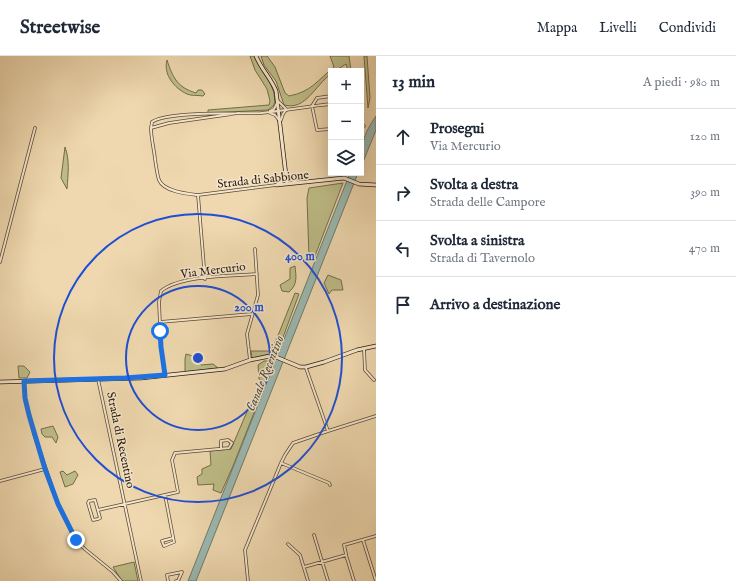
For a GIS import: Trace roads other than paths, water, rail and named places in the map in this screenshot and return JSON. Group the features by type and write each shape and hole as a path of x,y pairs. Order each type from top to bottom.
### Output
{"street":[{"path":"256,56 274,84 278,101 287,184"},
{"path":"328,96 317,98 312,106 316,130 328,129"},
{"path":"278,101 287,110"},
{"path":"269,112 274,108 278,101"},
{"path":"239,113 169,123 151,128 152,122 159,118 190,115 239,113 269,112 328,104"},
{"path":"280,122 283,114 287,110"},
{"path":"269,112 275,115 280,122"},
{"path":"0,262 36,128"},
{"name":"Strada di Sabbione","path":"151,128 159,181 166,187 182,193 198,195 337,179 347,179 357,183 376,185"},
{"path":"286,173 294,182 300,183"},
{"path":"276,185 283,180 286,173"},
{"path":"198,195 205,278"},
{"path":"250,360 247,334 258,295 255,249"},
{"name":"Via Mercurio","path":"165,375 161,347 159,302 161,291 178,282 205,278 257,274"},
{"path":"160,322 252,314"},
{"path":"0,382 141,378 225,369 260,357 276,357 306,367 376,346"},
{"path":"364,349 365,370 374,380"},
{"path":"306,367 328,431"},
{"name":"Strada di Recentino","path":"98,379 141,581"},
{"path":"24,381 25,398 29,415 45,469 58,504 76,540 113,572 121,581"},
{"path":"248,581 245,550 289,447 293,444 328,431 376,416"},
{"name":"Strada di Recentino","path":"98,510 178,492 172,460 175,454 221,449 229,448 232,443 228,440 221,441 221,449"},
{"path":"281,463 330,485"},
{"path":"0,481 45,469"},
{"path":"164,495 174,542 164,546 162,544 162,541 173,538"},
{"path":"89,501 96,501 98,510 100,518 93,520 88,503 89,501"},
{"path":"314,535 328,581"},
{"path":"354,581 344,546 376,536"},
{"path":"363,540 376,581"},
{"path":"288,544 300,555 308,581"},
{"path":"304,567 346,555"},
{"path":"168,581 167,575 182,572 178,581 176,581"}],"water":[{"path":"376,116 376,130 364,160 364,140 368,129"},
{"path":"349,176 357,176 196,581 188,581"}],"water label":[{"name":"Canale Recentino","path":"264,373"}]}
